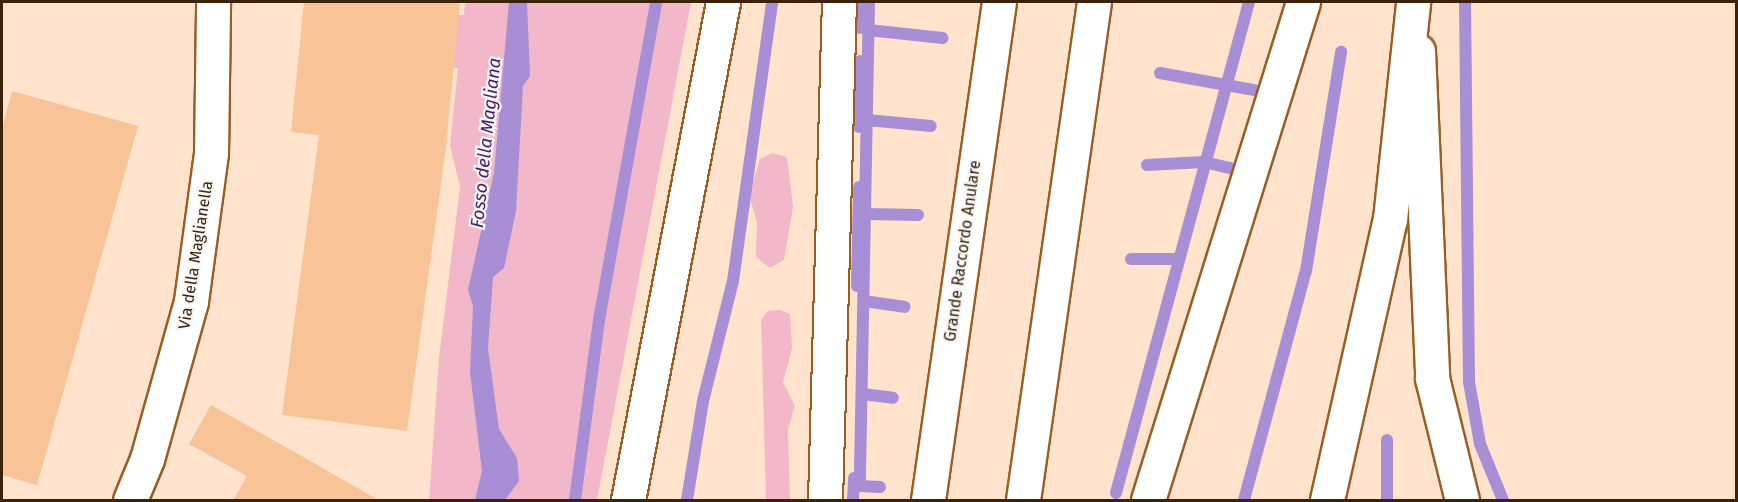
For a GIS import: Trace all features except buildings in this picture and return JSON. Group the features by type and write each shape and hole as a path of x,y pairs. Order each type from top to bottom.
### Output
{"main road":[{"name":"Via della Maglianella","path":"130,501 147,459 193,290 211,153 213,2"},
{"path":"628,501 723,2"},
{"path":"825,501 839,2"},
{"name":"Grande Raccordo Anulare","path":"928,501 999,2"},
{"path":"1023,501 1094,2"},
{"path":"1148,501 1303,2"},
{"path":"1327,501 1390,219 1415,2"},
{"path":"1415,2 1432,378 1462,501"}],"shaded area":[{"path":"465,2 691,2 597,500 429,500 439,358 460,187 450,145 458,68 449,67 456,15 464,15"},
{"path":"509,2 527,2 530,76 523,86 516,211 504,268 493,277 488,348 499,429 517,458 519,481 505,500 475,500 482,471 470,372 473,306 468,290 494,173"},
{"path":"772,153 787,157 793,207 784,260 770,268 756,257 757,222 749,195 760,159"},
{"path":"780,310 790,314 792,348 783,382 795,406 788,429 790,500 766,500 761,320 768,311"}],"waterway":[{"path":"575,500 599,320 656,2"},
{"path":"687,500 703,401 733,281 772,2"},
{"path":"860,2 860,28"},
{"path":"869,2 860,486 880,487"},
{"path":"1116,493 1249,2"},
{"path":"1465,2 1469,382 1480,444 1503,500"},
{"path":"868,30 943,38"},
{"path":"1244,500 1306,271 1341,52"},
{"path":"859,127 860,61"},
{"path":"1160,73 1254,90"},
{"path":"867,120 931,126"},
{"path":"1147,165 1204,162 1231,168"},
{"path":"857,286 859,187"},
{"path":"866,214 918,215"},
{"path":"1131,259 1177,259"},
{"path":"864,301 905,307"},
{"path":"862,394 893,398"},
{"path":"1387,440 1387,500"},
{"path":"853,500 854,478"}],"water label":[{"name":"Fosso della Magliana","path":"486,143"}]}
